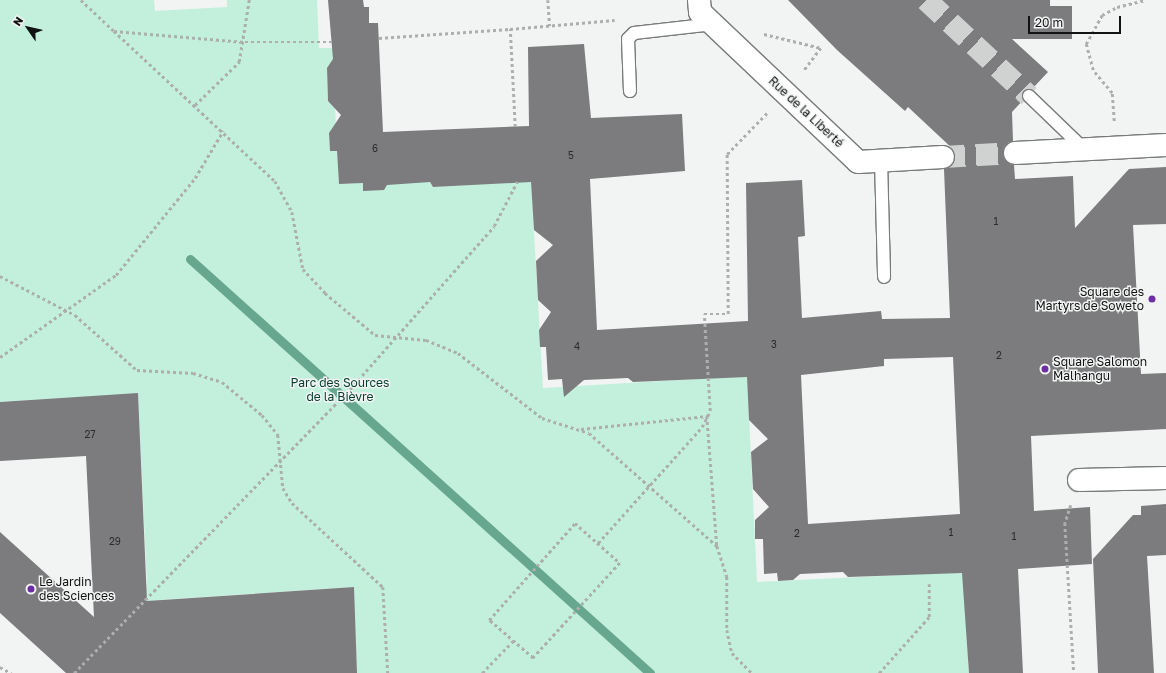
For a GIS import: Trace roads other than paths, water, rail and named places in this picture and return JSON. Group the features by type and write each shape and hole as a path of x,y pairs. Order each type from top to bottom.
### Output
{"street":[{"name":"Rue de la Liberté","path":"699,0 700,12 858,162 943,157"},
{"path":"1015,153 1166,145"},
{"path":"1079,480 1166,478"}],"lane":[{"path":"630,91 628,40 634,33 713,24"},
{"path":"1029,96 1084,149"},
{"path":"880,160 884,277"}],"waterway":[{"path":"190,259 650,673"}],"tunnel":[{"path":"926,0 1029,96"},
{"path":"943,157 1015,153"}],"place":[{"name":"Square des Martyrs de Soweto","path":"1152,299"},
{"name":"Square Salomon Malhangu","path":"1045,369"},
{"name":"Le Jardin des Sciences","path":"31,589"}],"park label":[{"name":"Parc des Sources de la Bièvre","path":"340,390"}]}
